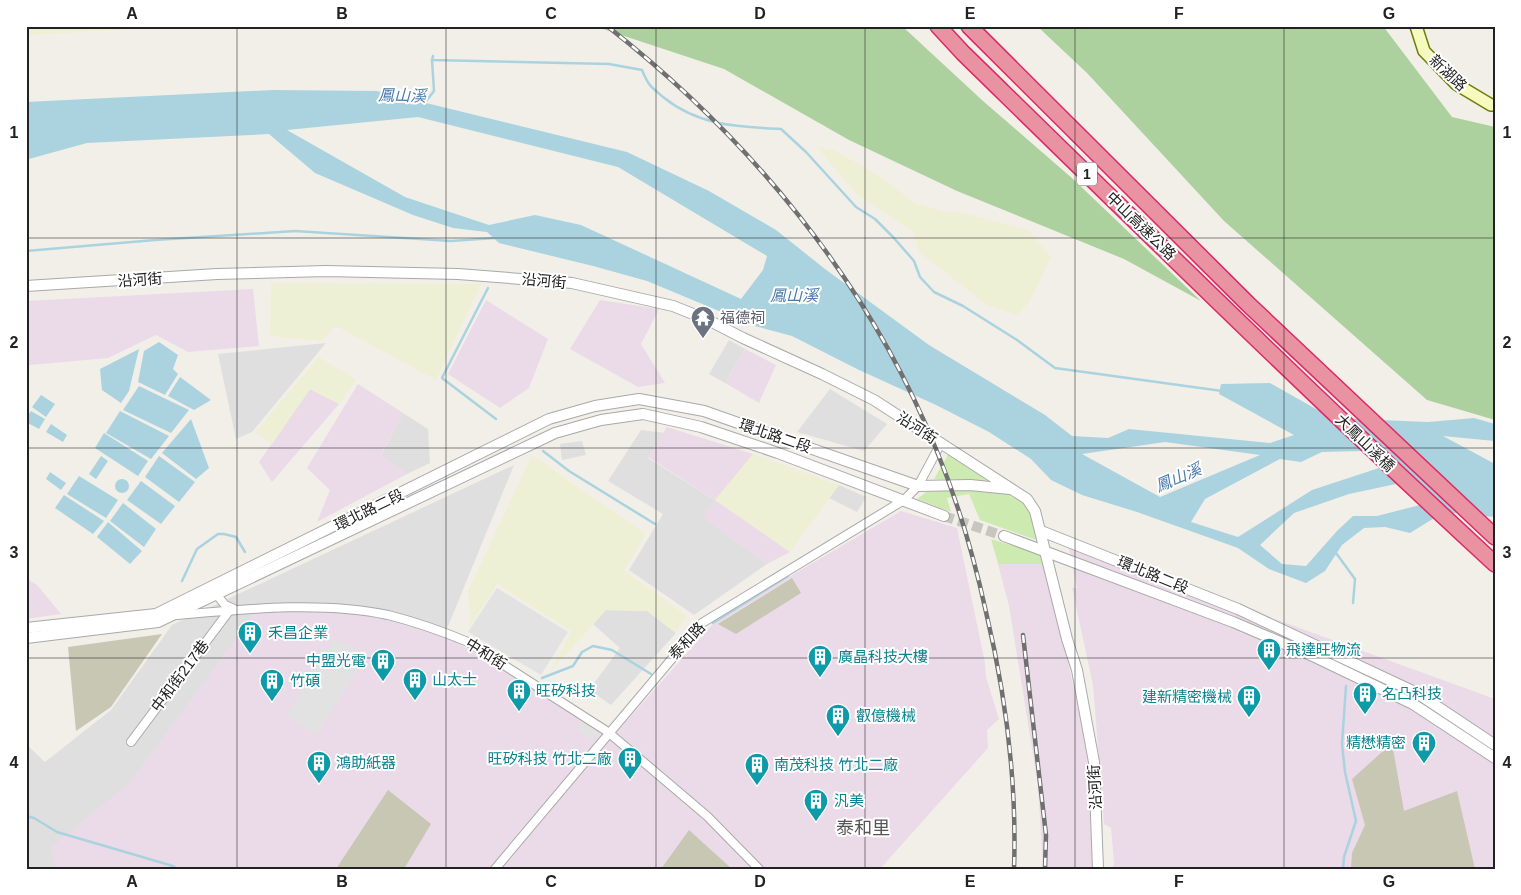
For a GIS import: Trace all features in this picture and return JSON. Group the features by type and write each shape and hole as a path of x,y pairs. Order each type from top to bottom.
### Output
{"highway":[{"name":"中山高速公路","path":"938,26 963,53 1237,320"},
{"name":"中山高速公路","path":"969,26 1248,304"},
{"name":"大鳳山溪橋","path":"1248,304 1495,537"},
{"name":"大鳳山溪橋","path":"1237,320 1495,564"}],"main road":[{"name":"新湖路","path":"1416,26 1424,51 1456,84 1490,105 1495,105"}],"street":[{"name":"沿河街","path":"26,286 217,274 326,271 458,274 572,283 673,306 708,320 874,400 1013,490"},
{"name":"環北路二段","path":"26,628 156,614 204,596 549,419 595,406 640,399 704,411 918,486 970,485 1013,490"},
{"name":"環北路二段","path":"26,638 158,622 176,615 204,596 217,595 555,433 601,420 643,414 701,427 944,516"},
{"name":"泰和路","path":"494,869 702,623 904,500 918,486 941,443"},
{"path":"1013,490 1027,499 1035,511 1041,531"},
{"name":"沿河街","path":"1041,531 1067,639 1077,670 1094,762 1098,869"},
{"name":"環北路二段","path":"1041,531 1238,608 1417,693 1495,745"},
{"name":"環北路二段","path":"1004,536 1233,622 1315,657 1413,704 1495,758"},
{"path":"217,595 225,606 233,610"},
{"path":"204,596 210,612"},
{"name":"中和街","path":"176,615 233,610 334,608 388,616 446,633 468,642 608,732 707,816 759,869"},
{"name":"中和街217巷","path":"131,742 233,610"}],"shaded area":[{"path":"26,26 188,26 26,35"},
{"path":"816,146 837,151 884,179 915,203 944,212 960,212 1028,230 1051,257 1030,301 1017,315 987,305 919,252 913,232 858,196"},
{"path":"271,283 481,284 436,380 336,326 321,341 270,336"},
{"path":"253,289 259,346 188,352 156,335 108,358 30,365 26,367 26,301"},
{"path":"486,300 548,339 529,388 500,408 448,374"},
{"path":"600,300 659,309 641,344 665,383 638,387 570,349"},
{"path":"729,340 745,349 725,383 709,374"},
{"path":"326,343 252,432 236,439 218,354"},
{"path":"745,349 776,365 759,403 725,383"},
{"path":"319,357 356,380 339,404 310,389 272,444 255,432"},
{"path":"358,384 403,413 381,454 407,474 317,522 330,490 307,468"},
{"path":"310,389 339,404 272,482 259,462"},
{"path":"830,389 887,424 864,451 797,432"},
{"path":"403,413 428,429 430,463 407,474 381,455"},
{"path":"667,427 753,454 716,500 790,552 767,564 703,518 715,500 648,457"},
{"path":"641,430 665,433 648,458 715,500 704,518 767,564 694,615 629,570 663,514 608,481"},
{"path":"582,441 586,455 562,460 560,444"},
{"path":"753,454 839,485 790,552 715,500"},
{"path":"532,455 646,534 624,570 687,616 676,633 647,611 606,610 550,672 571,631 497,584 470,626 468,591"},
{"path":"514,465 372,812 291,869 26,869 26,744 45,762 111,710 172,625"},
{"path":"839,485 866,497 857,512 829,498"},
{"path":"901,511 957,528 985,663 986,677 999,719 987,730 988,748 880,869 55,869 52,847 130,782 255,613 337,612 393,621 448,637 612,737 712,625 738,607"},
{"path":"1068,544 1495,699 1495,869 1112,869 1114,863 1111,828 1104,824 1093,685 1072,588 1077,588"},
{"path":"998,564 1047,564 1092,773 1094,869 1043,869 1038,785 1009,606"},
{"path":"26,578 37,585 61,614 26,619"},
{"path":"792,578 801,593 736,634 718,624"},
{"path":"497,588 568,632 541,675 468,632"},
{"path":"606,610 647,611 676,633 611,705 589,690 620,648 593,624"},
{"path":"162,634 111,707 76,731 68,647"},
{"path":"333,639 368,653 316,735 287,715"},
{"path":"582,720 600,733 593,742 576,728"},
{"path":"1392,743 1404,811 1457,791 1475,869 1351,869 1352,853 1365,825 1352,779"},
{"path":"388,790 431,824 404,869 336,869"},
{"path":"689,830 732,869 661,869"}],"green space":[{"path":"594,26 902,26 983,101 1073,179 1201,301 1124,259 957,191 849,140 724,69"},
{"path":"1037,26 1383,26 1452,117 1495,127 1495,420 1427,400 1224,221 1087,73"},
{"path":"949,453 998,484 969,480 934,479"},
{"path":"970,489 997,491 1022,500 1033,514 1039,541 980,520 969,494 947,498 951,512 917,499 926,492"},
{"path":"991,539 1043,555 1047,564 998,564"}],"water":[{"name":"鳳山溪","path":"273,90 377,91 627,152 709,191 776,230 825,269 929,345 1045,415 1072,436 1108,438 1129,429 1270,443 1294,435 1219,394 1221,384 1270,383 1332,418 1428,422 1474,418 1495,424 1495,441 1443,436 1495,464 1495,517 1444,512 1410,533 1385,527 1364,528 1342,545 1325,571 1306,583 1269,569 1238,548 1137,512 1082,495 1051,480 1031,459 989,432 792,336 755,326 647,281 499,243 487,232 453,228 413,215 315,173 269,134 87,143 29,159 26,162 26,102","holes":["418,117 618,167 767,256 763,270 741,299 581,225 535,215 489,225 405,197 287,130","1165,442 1260,455 1160,497 1082,454","1362,451 1382,467 1312,490 1238,537 1191,522 1205,499 1280,459 1301,462 1322,452","1396,484 1420,505 1377,516 1353,516 1306,566 1282,564 1260,545 1294,513 1349,494"]},
{"path":"159,342 178,355 173,369 178,374 165,395 138,382 144,351"},
{"path":"139,349 129,391 121,403 102,390 100,369"},
{"path":"180,377 211,400 194,410 168,396"},
{"path":"139,386 189,410 171,433 123,410"},
{"path":"41,395 55,404 46,417 32,407"},
{"path":"31,411 45,419 39,429 26,422 26,418"},
{"path":"120,411 169,436 151,459 106,433"},
{"path":"191,419 209,468 196,479 162,453"},
{"path":"51,424 67,435 63,442 46,432"},
{"path":"104,433 148,461 138,476 95,448"},
{"path":"101,456 108,461 96,479 89,474"},
{"path":"159,456 195,482 179,502 145,477"},
{"path":"50,472 66,483 61,490 46,479"},
{"path":"79,476 118,500 106,518 67,494"},
{"path":"119,479 125,479 129,486 125,493 119,493 115,489 115,483"},
{"path":"141,481 175,506 161,524 127,500"},
{"path":"64,495 104,521 93,534 55,508"},
{"path":"123,503 156,529 144,547 110,521"},
{"path":"108,522 142,551 130,564 97,537"}],"waterway":[{"path":"433,56 432,60 609,64 642,70 648,82 656,91 677,107 691,114 734,126 781,129 806,152 856,207 875,219 893,237 914,261 920,277 934,292 963,306 1017,340 1055,368 1222,391"},
{"path":"423,105 434,91 432,60"},
{"path":"26,251 295,231 451,241 495,238"},
{"path":"488,288 442,378 496,419"},
{"path":"543,451 569,471 655,524"},
{"path":"182,581 197,549 218,534 236,537 245,552"},
{"path":"1336,553 1355,579 1353,603"},
{"path":"713,623 788,576"},
{"path":"542,678 573,666 582,652 593,646 612,650 651,674"},
{"path":"1343,869 1344,857 1356,821 1345,772 1342,744 1346,686"},
{"path":"26,816 34,818 57,832 173,866 177,869"}],"tunnel":[{"path":"944,516 1004,536"}],"railway":[{"path":"607,26 659,69 709,115 756,164 799,216 839,271 876,328 908,387 944,469 965,530 993,644 1009,739 1014,804 1014,869"},
{"path":"1023,635 1046,835 1045,869"}],"place":[{"name":"福德祠","path":"703,339"},
{"name":"禾昌企業","path":"250,654"},
{"name":"飛達旺物流","path":"1269,671"},
{"name":"廣晶科技大樓","path":"820,678"},
{"name":"中盟光電","path":"383,682"},
{"name":"山太士","path":"415,701"},
{"name":"竹碩","path":"272,702"},
{"name":"旺矽科技","path":"519,712"},
{"name":"名凸科技","path":"1365,715"},
{"name":"建新精密機械","path":"1249,718"},
{"name":"叡億機械","path":"838,737"},
{"name":"精懋精密","path":"1424,764"},
{"name":"旺矽科技 竹北二廠","path":"630,780"},
{"name":"鴻助紙器","path":"319,784"},
{"name":"南茂科技 竹北二廠","path":"757,786"},
{"name":"汎美","path":"816,822"}],"district":[{"name":"泰和里","path":"863,828"}]}
